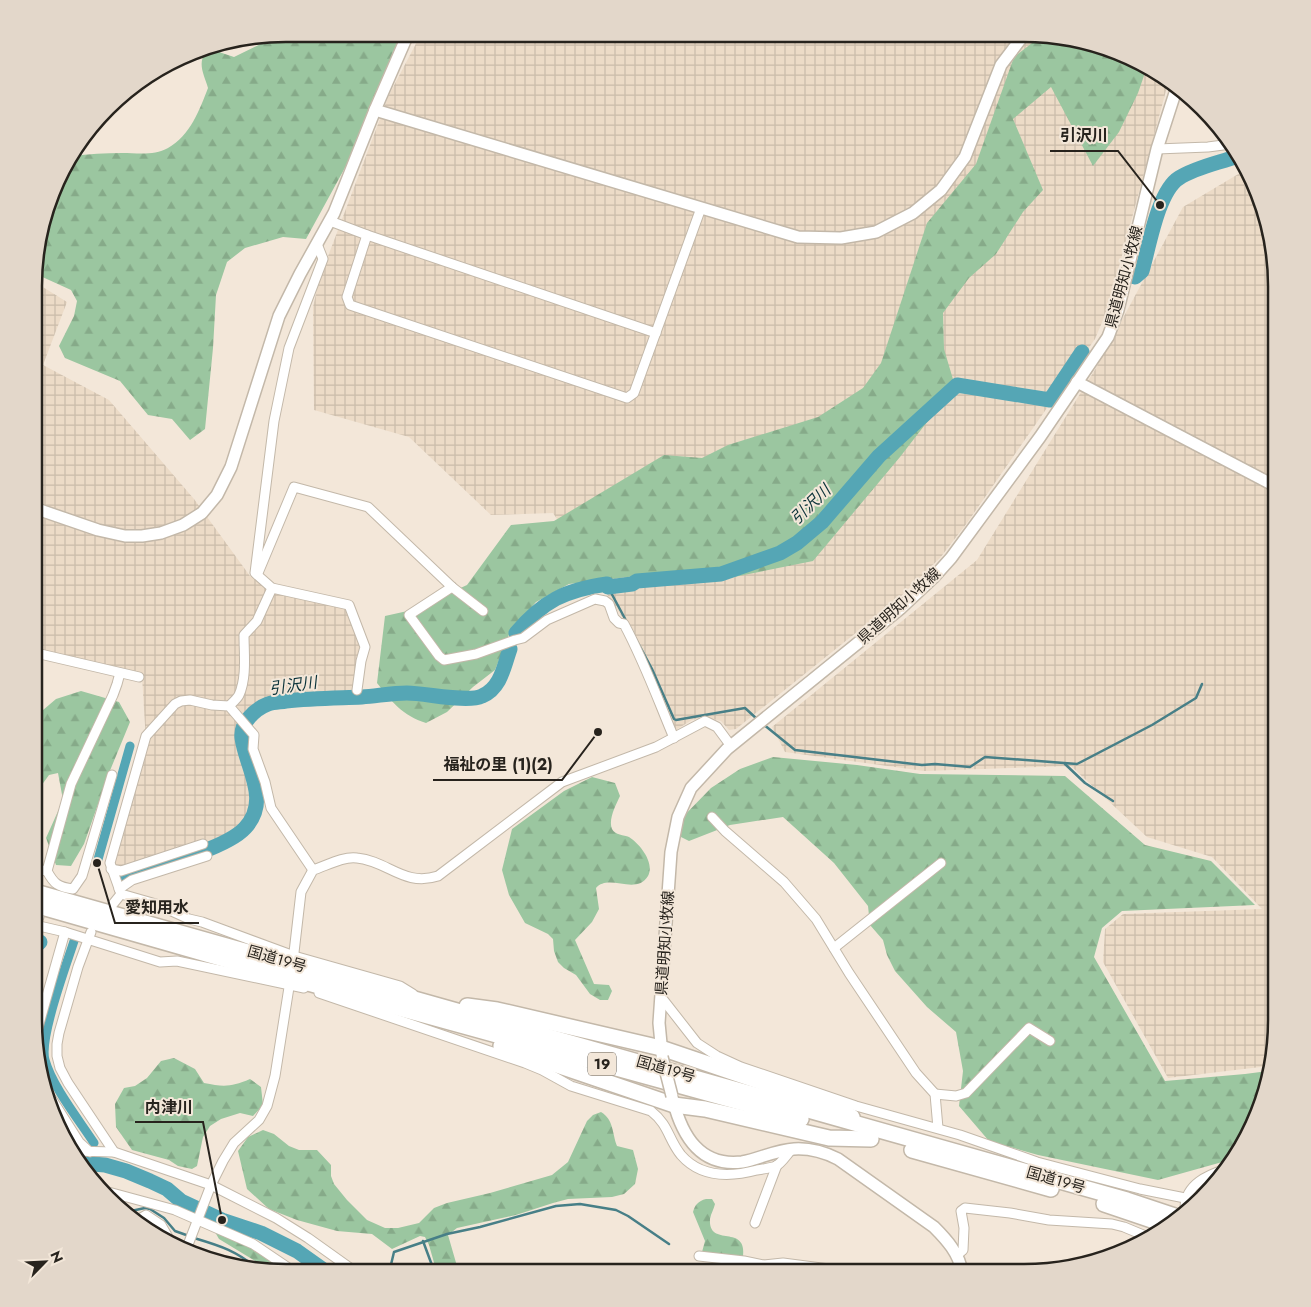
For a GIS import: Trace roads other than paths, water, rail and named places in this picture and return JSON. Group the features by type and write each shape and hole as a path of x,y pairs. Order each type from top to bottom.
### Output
{"highway":[{"name":"国道19号","path":"42,894 292,971 871,1133 1122,1209 1160,1223"},
{"name":"国道19号","path":"42,917 292,971"},
{"path":"424,1008 497,1010 662,1053 832,1106 871,1133"},
{"path":"424,1008 492,1043 673,1101 829,1138 871,1133"},
{"name":"国道19号","path":"871,1133 1075,1179 1127,1200 1181,1208"}],"street":[{"path":"42,511 98,530 126,536 142,536 161,533 183,525 202,512 217,495 231,467 279,316 330,221 405,42"},
{"path":"376,110 798,237 841,238 876,232 913,213 941,190 965,157 1001,65 1018,42"},
{"name":"県道明知小牧線","path":"960,1264 946,1239 934,1227 838,1159 821,1151 792,1149 742,1162 723,1162 706,1156 693,1146 682,1127 673,1101 662,1053 659,1023 671,852 678,817 691,788 731,746 901,608 951,558 1040,437 1108,337 1118,310 1157,149 1175,94"},
{"path":"1157,149 1223,145"},
{"path":"367,235 347,297 350,305 627,398 634,393 701,208"},
{"path":"330,221 656,333"},
{"path":"317,244 324,259 289,348 274,421 255,573 272,588 349,605 365,647 360,661 357,690"},
{"path":"1076,382 1268,482"},
{"path":"257,575 294,487 368,507 452,587 483,612"},
{"path":"452,587 409,615 444,660 476,654 523,638 546,620 595,599 605,600 614,618 619,623 624,624 633,641 674,738"},
{"path":"229,706 238,696 242,685 244,635 257,621 272,588"},
{"path":"42,654 139,677"},
{"path":"112,775 82,876 73,889 54,883 47,871 71,784 118,684 120,672"},
{"path":"120,892 110,863 146,736 175,704 190,700 212,705 229,706 254,735 254,749 271,808 312,870"},
{"path":"188,1244 211,1184 234,1143 259,1120 267,1106 275,1076 292,971 301,892 312,870 356,857 415,879 426,880 438,876 562,782 656,747 705,721 717,727 731,746"},
{"path":"712,817 725,832 784,882 816,919 849,973 916,1073 935,1094 938,1128"},
{"path":"111,869 121,870 203,844"},
{"path":"113,904 120,892 132,880 207,856"},
{"path":"834,948 941,863"},
{"path":"42,870 47,871"},
{"path":"120,892 156,904 187,923 202,922 292,971 305,988 525,1063 571,1086 651,1111 661,1119 681,1155 705,1171 718,1175 738,1175 777,1166"},
{"path":"42,919 65,932 89,935 160,962 179,957 400,986 424,1008"},
{"path":"42,1012 65,932"},
{"path":"89,935 59,1033 57,1056 60,1068 68,1083 114,1152"},
{"path":"661,998 696,1043 717,1056 856,1106 938,1128 1036,1162 1075,1179"},
{"path":"935,1094 956,1096 966,1092 1029,1028 1050,1040"},
{"path":"70,1133 90,1152"},
{"path":"755,1222 777,1166 792,1149"},
{"path":"81,1151 114,1152 211,1184 276,1218 344,1264"},
{"path":"1187,1202 1195,1186 1205,1176 1215,1173"},
{"path":"115,1194 175,1210 253,1244 283,1264"},
{"path":"956,1256 963,1250 964,1228 961,1211 965,1208 1049,1220 1112,1224 1141,1234"},
{"path":"142,1217 146,1215 160,1225 164,1232"},
{"path":"700,1256 744,1260 752,1264"}],"waterway":[{"name":"引沢川","path":"1135,277 1142,271 1155,220 1165,195 1172,185 1179,178 1193,171 1232,158"},
{"name":"引沢川","path":"516,633 546,605 579,590 607,584 608,587 632,584 637,581 721,574 780,553 797,543 822,522 879,456 957,385 1050,400 1082,352"},
{"path":"608,587 652,669 674,719 745,708 757,719"},
{"name":"引沢川","path":"119,878 205,851 235,836 245,828 253,817 257,795 244,749 242,732 249,717 263,706 295,700 401,693 475,698 494,688 504,669 510,649"},
{"path":"763,724 795,750 922,765 935,764 970,767 985,757 1077,764 1152,725 1196,698 1202,684"},
{"path":"97,863 130,746"},
{"path":"1065,764 1085,783 1113,801"},
{"path":"44,1047 49,1019 74,941"},
{"path":"46,1064 60,1092 94,1143"},
{"path":"89,1164 105,1165 150,1181 167,1189 181,1201 222,1220 261,1233 297,1251 315,1264"},
{"path":"391,1264 394,1252 447,1234 556,1206 580,1204 616,1210 669,1244"},
{"path":"134,1210 150,1209 164,1218 175,1231 189,1236"},
{"path":"194,1238 228,1250 247,1261"},
{"path":"423,1241 432,1264"}],"place":[{"name":"引沢川","path":"1160,205"},
{"name":"福祉の里 (1)(2)","path":"598,732"},
{"name":"愛知用水","path":"97,863"},
{"name":"内津川","path":"222,1220"}]}
